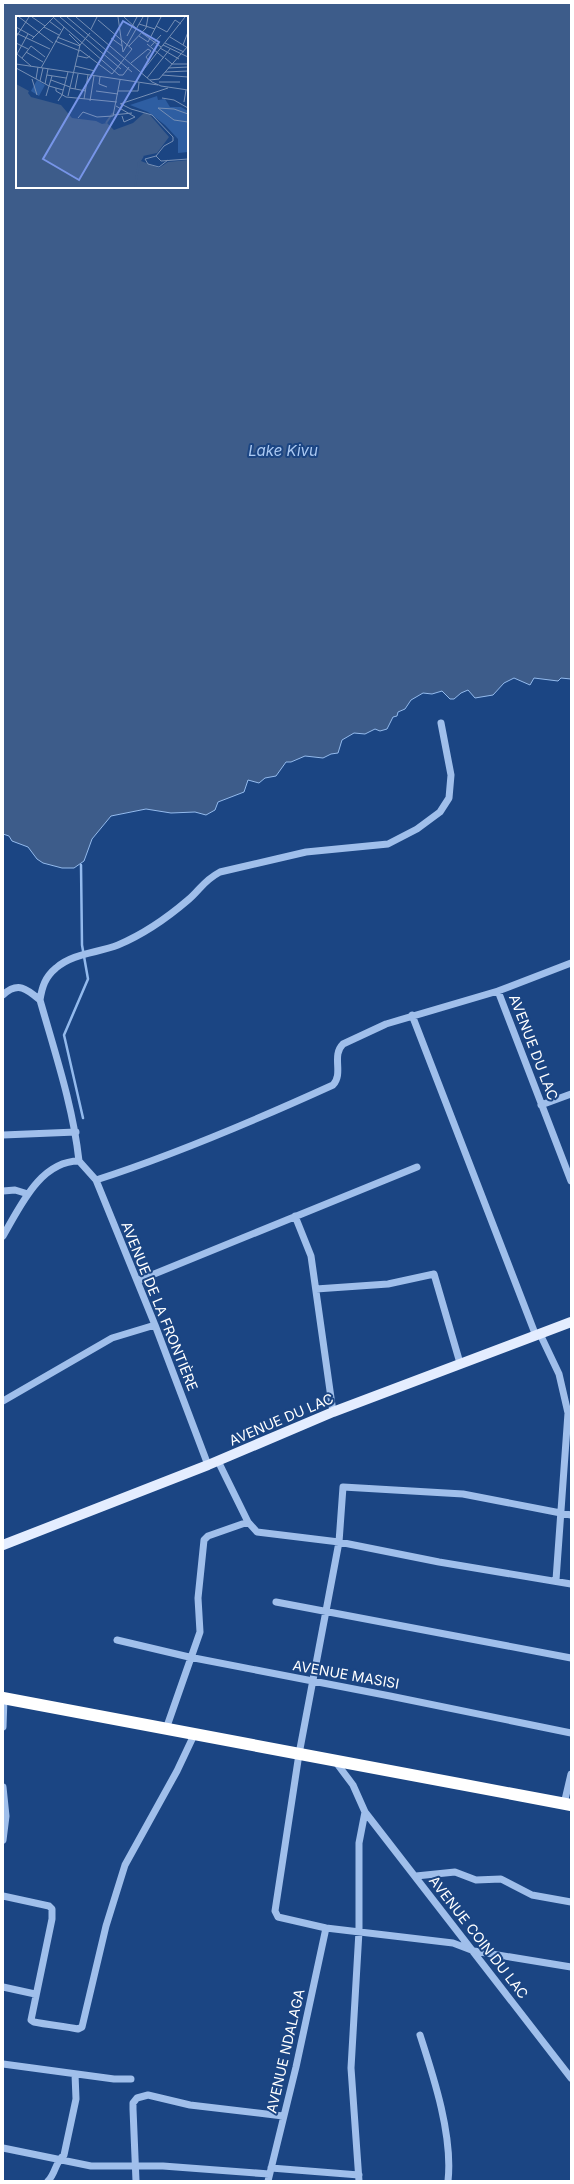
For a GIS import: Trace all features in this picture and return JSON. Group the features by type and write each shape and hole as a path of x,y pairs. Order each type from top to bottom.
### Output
{"highway":[{"path":"4,1698 568,1805"}],"main road":[{"name":"AVENUE DU LAC","path":"3,1545 218,1461 333,1412 571,1322"}],"street":[{"path":"3,1236 28,1194 56,1165 68,1161 79,1161 76,1132 40,1000 43,984 56,968 66,961 104,950 131,939 190,899 210,877 220,872 306,852 388,844 417,829 440,812 449,798 451,775 441,723"},
{"path":"96,1180 138,1167 267,1115 333,1085 338,1077 337,1053 343,1044 386,1024 412,1015 498,991 571,963"},
{"path":"3,995 14,987 21,986 40,1000"},
{"name":"AVENUE DU LAC","path":"498,991 540,1104 571,1181"},
{"path":"412,1015 538,1335 559,1374 569,1404 568,1452 561,1513 556,1580"},
{"path":"540,1104 571,1094"},
{"path":"3,1135 76,1132"},
{"name":"AVENUE DE LA FRONTIÈRE","path":"79,1161 96,1180 155,1325 208,1465"},
{"path":"137,1281 417,1167"},
{"path":"3,1191 15,1190 28,1194"},
{"path":"295,1216 311,1256 333,1412"},
{"path":"316,1289 388,1284 434,1274 460,1364"},
{"path":"3,1401 112,1338 155,1325"},
{"path":"218,1461 248,1522 257,1532 339,1542 439,1562 556,1580 571,1584"},
{"path":"571,1515 463,1494 343,1487 339,1542 328,1611 300,1754 275,1911 278,1917 326,1928 453,1943 474,1951 571,1967"},
{"path":"166,1729 189,1657 200,1632 198,1598 204,1540 208,1536 248,1522"},
{"path":"276,1602 571,1658"},
{"name":"AVENUE MASISI","path":"116,1640 189,1657 571,1733"},
{"path":"3,1727 4,1698"},
{"path":"3,1896 49,1906 52,1909 52,1919 31,2017 34,2022 78,2029 82,2027 106,1926 125,1865 177,1771 194,1735"},
{"name":"AVENUE COIN DU LAC","path":"335,1761 353,1784 365,1812 571,2078"},
{"path":"568,1805 571,1774"},
{"path":"3,1787 6,1816 3,1840"},
{"path":"3,2148 91,2166 163,2166 269,2174 359,2178 351,2068 359,1931 359,1843 365,1812"},
{"path":"416,1876 455,1872 476,1880 501,1879 532,1895 571,1902"},
{"name":"AVENUE NDALAGA","path":"269,2174 296,2067 326,1928"},
{"path":"3,1987 35,1994"},
{"path":"420,2035 443,2120 447,2148 448,2181"},
{"path":"3,2064 74,2074 131,2079"},
{"path":"48,2181 55,2171 58,2160 64,2155 76,2099 74,2074"},
{"path":"136,2181 133,2102 142,2096 148,2095 190,2105 283,2116"}],"water":[{"name":"Lake Kivu","path":"3,3 571,3 571,679 561,678 558,681 534,678 530,685 514,678 504,683 493,695 475,698 468,690 461,693 454,699 450,699 442,691 432,694 423,693 411,700 405,709 398,712 397,716 393,717 387,729 380,731 375,729 365,734 354,733 342,740 338,753 331,754 323,758 305,756 291,762 286,762 276,776 265,778 259,783 248,780 244,792 218,802 215,810 206,815 195,812 171,813 146,809 111,816 92,839 84,861 74,868 62,868 43,863 37,859 28,847 12,841 9,836 3,834"}],"waterway":[{"path":"81,865 82,945 88,979 64,1035 83,1118"}]}
